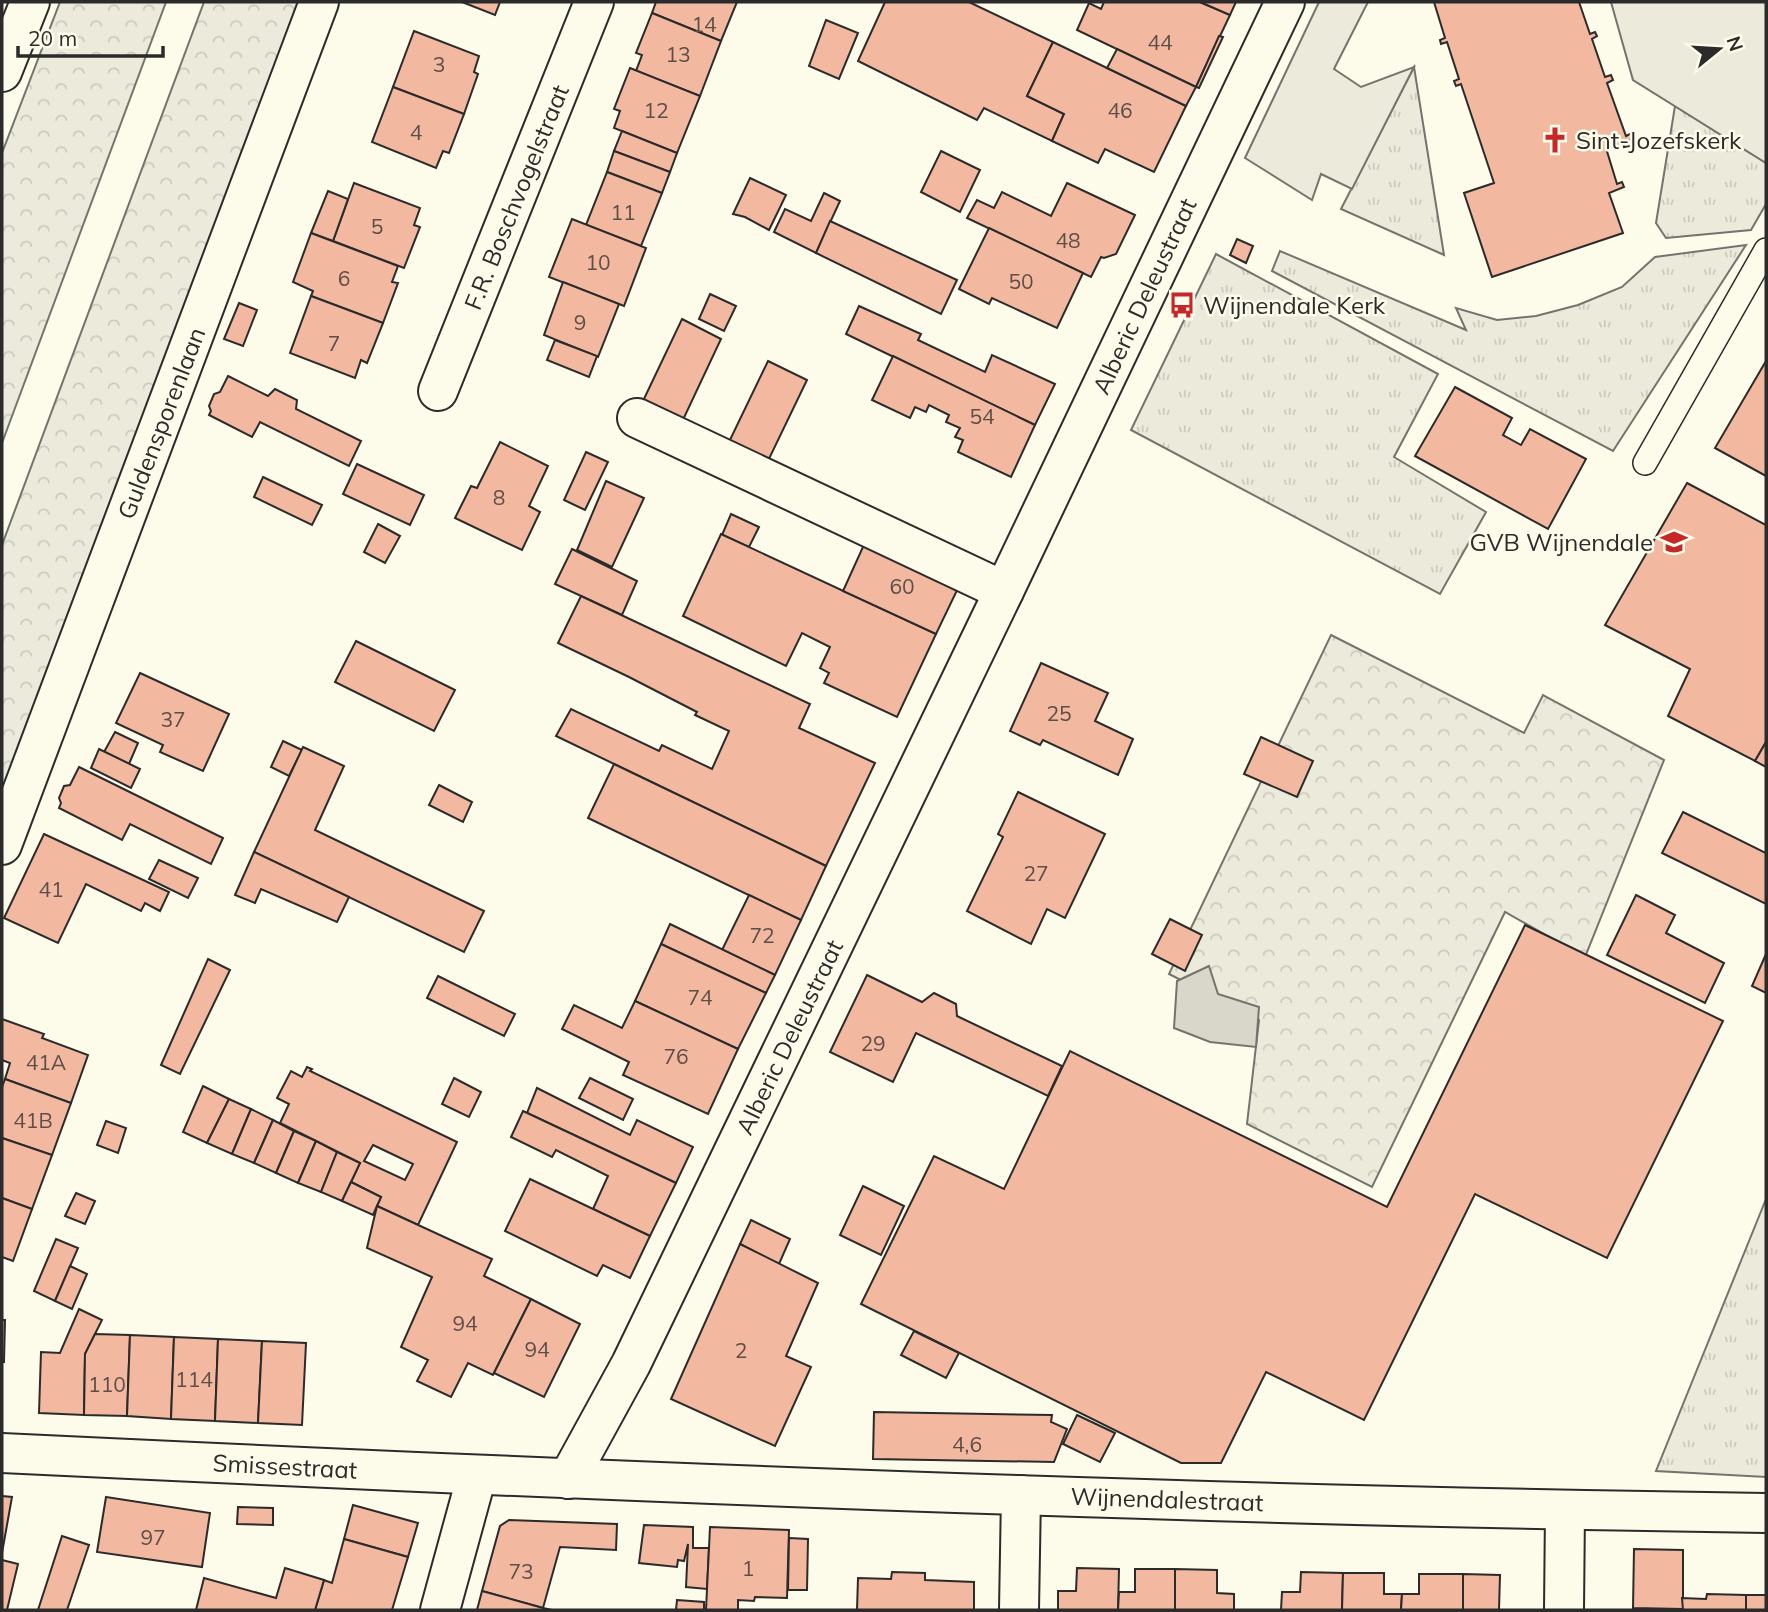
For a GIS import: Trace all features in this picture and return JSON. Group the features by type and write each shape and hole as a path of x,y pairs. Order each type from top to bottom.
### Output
{"street":[{"path":"2,72 30,2"},
{"name":"Guldensporenlaan","path":"2,845 319,2"},
{"name":"F.R. Boschvogelstraat","path":"438,391 594,2"},
{"name":"Alberic Deleustraat","path":"568,1479 631,1364 1285,2"},
{"path":"637,418 1004,591"},
{"name":"Smissestraat","path":"2,1453 568,1479"},
{"path":"440,1610 477,1475"},
{"name":"Wijnendalestraat","path":"568,1479 1021,1495 1766,1513"},
{"path":"1019,1610 1021,1495"},
{"path":"1564,1610 1565,1510"}],"lane":[{"path":"1645,463 1766,250"}],"green space":[{"path":"60,2 166,2 2,443 2,153"},
{"path":"204,2 303,2 2,790 2,545"},
{"path":"1414,67 1444,255 1341,209"},
{"path":"1675,106 1766,163 1766,204 1751,230 1666,238 1656,223"},
{"path":"1746,245 1613,451 1272,271 1280,251 1466,330 1456,308 1497,320 1536,316 1578,305 1622,287 1655,257"},
{"path":"1216,254 1438,374 1394,457 1486,512 1440,594 1131,430"},
{"path":"1331,635 1524,733 1543,695 1664,760 1585,957 1505,912 1372,1187 1247,1124 1259,1020 1169,974"},
{"path":"1766,1199 1766,1477 1656,1471"}],"shaded area":[{"path":"1319,2 1368,2 1334,69 1361,87 1414,67 1352,189 1321,174 1312,200 1245,158"},
{"path":"1611,2 1766,2 1766,163 1633,80"},
{"path":"1209,966 1218,994 1259,1007 1256,1047 1210,1042 1174,1028 1177,981"}],"building":[{"path":"462,2 500,2 495,15"},
{"path":"656,2 737,2 721,41 652,13"},
{"path":"885,2 969,2 1053,42 1027,96 1064,114 1052,141 984,108 977,120 858,61"},
{"path":"1104,2 1200,2 1230,15 1196,87 1077,30 1089,3 1101,9"},
{"path":"1200,2 1236,2 1230,15"},
{"name":"Sint-Jozefskerk","path":"1434,2 1579,2 1590,34 1595,32 1597,36 1592,39 1605,77 1611,75 1613,80 1607,83 1626,136 1632,133 1633,139 1627,141 1629,146 1624,147 1623,142 1606,148 1617,184 1622,182 1624,187 1609,193 1623,233 1492,277 1464,193 1494,183 1461,84 1456,86 1454,81 1459,79 1447,42 1441,44 1440,40 1445,38"},
{"path":"652,13 721,41 700,96 636,71 642,55 636,53"},
{"path":"826,20 858,33 839,79 809,66"},
{"path":"414,31 479,56 474,72 478,74 464,114 393,87"},
{"path":"1219,36 1223,37 1199,88 1196,87"},
{"path":"1053,42 1186,106 1154,172 1105,149 1098,163 1052,141 1064,114 1027,96"},
{"path":"1117,49 1196,87 1186,106 1107,68"},
{"path":"630,68 700,96 677,153 614,128 620,111 614,109"},
{"path":"393,87 464,114 449,153 443,151 436,168 372,142"},
{"path":"622,131 677,153 670,172 614,151"},
{"path":"614,151 670,172 662,193 607,172"},
{"path":"941,151 980,170 960,212 921,192"},
{"path":"607,172 662,193 641,246 586,225"},
{"path":"750,178 786,195 769,230 745,217 733,214"},
{"path":"354,183 420,208 414,225 420,227 404,268 333,241"},
{"path":"1067,183 1135,215 1116,254 1101,257 1091,277 967,218 977,200 994,208 1002,192 1051,216"},
{"path":"328,191 348,199 333,241 311,233"},
{"path":"824,193 840,201 816,253 774,232 785,209 811,221"},
{"path":"572,219 646,248 624,306 549,277"},
{"path":"830,221 957,280 941,314 816,253"},
{"path":"989,228 1083,273 1057,328 992,298 989,304 959,289"},
{"path":"311,233 398,266 392,282 398,283 383,323 311,296 313,291 293,282"},
{"path":"1237,239 1253,246 1246,263 1230,255"},
{"path":"563,282 619,304 598,357 544,335"},
{"path":"710,294 736,306 724,331 699,319"},
{"path":"311,296 383,323 367,363 361,360 355,378 290,353"},
{"path":"239,303 257,310 243,346 224,339"},
{"path":"859,306 921,334 918,340 985,372 992,355 1055,384 1035,425 846,334"},
{"path":"682,319 721,339 682,422 642,403"},
{"path":"555,340 597,356 589,377 547,360"},
{"path":"893,356 1035,425 1011,477 958,452 963,440 955,437 960,428 946,422 949,415 929,405 926,412 915,407 910,418 872,400"},
{"path":"768,361 807,380 767,463 728,444"},
{"path":"1766,361 1766,476 1715,448"},
{"path":"228,376 268,396 275,389 297,400 296,409 361,441 349,466 260,422 252,437 209,415 214,394 220,392"},
{"path":"1455,387 1512,418 1503,435 1521,445 1530,429 1586,459 1548,529 1415,456"},
{"path":"500,442 548,466 529,506 540,512 522,550 455,518 471,486 477,488"},
{"path":"586,452 608,462 585,510 564,500"},
{"path":"357,464 424,495 410,525 343,494"},
{"path":"263,477 322,505 312,525 254,497"},
{"path":"606,481 644,498 612,567 577,550"},
{"path":"1687,483 1766,525 1766,742 1755,761 1668,716 1690,669 1605,625"},
{"path":"731,514 759,527 749,547 722,535"},
{"path":"378,524 400,536 385,563 364,552"},
{"path":"721,534 936,634 897,717 824,683 829,673 820,668 830,647 802,633 786,666 683,616"},
{"path":"867,538 961,582 936,634 843,591"},
{"path":"572,549 637,581 622,615 555,584"},
{"path":"581,596 810,704 799,728 875,763 826,866 556,736 571,709 659,751 662,745 712,769 729,731 629,677 558,643"},
{"path":"356,641 455,690 434,731 335,682"},
{"path":"1041,663 1108,693 1095,721 1133,739 1118,775 1043,740 1040,745 1010,731"},
{"path":"140,673 229,714 203,771 160,752 163,745 116,723"},
{"path":"115,732 138,743 129,764 104,752"},
{"path":"1261,737 1313,761 1297,797 1244,774"},
{"path":"283,741 302,750 289,776 271,767"},
{"path":"1766,742 1766,767 1755,761"},
{"path":"303,747 344,766 315,830 484,911 464,952 254,852"},
{"path":"99,749 140,769 131,788 91,768"},
{"path":"614,764 826,866 801,920 588,818"},
{"path":"79,767 223,838 211,864 130,824 122,840 59,808 59,798 64,786 70,785"},
{"path":"439,785 472,802 463,822 429,805"},
{"path":"1018,792 1105,834 1065,918 1047,909 1031,944 967,911 1003,837 998,834"},
{"path":"1683,812 1766,853 1766,904 1662,853"},
{"path":"44,834 169,892 160,911 145,903 141,911 86,884 58,943 4,918"},
{"path":"254,852 349,897 337,922 261,889 255,903 235,895"},
{"path":"159,860 198,878 188,898 149,879"},
{"path":"749,895 801,920 775,975 722,950"},
{"path":"1636,895 1675,915 1666,933 1724,963 1705,1003 1607,955"},
{"path":"1170,919 1202,935 1185,971 1152,954"},
{"path":"670,924 775,975 766,993 661,944"},
{"path":"1525,925 1723,1021 1607,1258 1475,1194 1364,1420 1266,1372 1221,1463 1181,1463 861,1304 934,1156 1004,1189 1070,1051 1387,1207"},
{"path":"661,944 766,993 738,1049 635,1001"},
{"path":"1766,954 1766,993 1752,986"},
{"path":"208,959 230,970 180,1074 161,1065"},
{"path":"867,975 922,1002 934,993 956,1004 957,1016 1062,1066 1048,1096 916,1033 893,1082 830,1052"},
{"path":"438,976 515,1014 504,1036 427,998"},
{"path":"635,1001 738,1049 708,1114 623,1075 629,1062 562,1029 574,1005 622,1028"},
{"path":"2,1019 44,1034 42,1038 88,1055 71,1103 5,1079 10,1063 2,1060"},
{"path":"307,1067 312,1069 310,1071 457,1142 418,1225 377,1206 381,1197 351,1182 360,1163 280,1123 289,1104 277,1098 291,1071 302,1077","holes":["373,1145 413,1164 405,1180 364,1161"]},
{"path":"454,1078 481,1092 469,1117 442,1104"},
{"path":"590,1078 633,1099 623,1120 579,1098"},
{"path":"5,1079 71,1103 52,1155 2,1138 2,1087"},
{"path":"203,1086 229,1099 207,1143 183,1132"},
{"path":"537,1088 630,1135 637,1120 693,1147 676,1183 527,1113"},
{"path":"229,1099 251,1109 232,1154 207,1143"},
{"path":"251,1109 273,1120 254,1163 232,1154"},
{"path":"523,1111 676,1183 650,1236 593,1209 608,1176 556,1150 552,1157 511,1137"},
{"path":"273,1120 294,1131 276,1173 254,1163"},
{"path":"106,1121 126,1128 118,1153 97,1145"},
{"path":"294,1131 316,1141 298,1183 276,1173"},
{"path":"2,1138 52,1155 32,1209 2,1198"},
{"path":"316,1141 337,1152 321,1192 298,1183"},
{"path":"337,1152 360,1163 342,1201 321,1192"},
{"path":"530,1179 650,1236 630,1278 603,1265 597,1276 505,1231"},
{"path":"351,1182 381,1197 373,1215 342,1201"},
{"path":"863,1186 904,1206 881,1255 840,1235"},
{"path":"76,1193 95,1201 85,1224 65,1216"},
{"path":"2,1198 32,1209 13,1261 2,1257"},
{"path":"377,1206 492,1259 484,1276 531,1299 493,1375 468,1363 451,1397 417,1381 428,1360 401,1347 432,1277 367,1248"},
{"path":"751,1220 790,1239 779,1264 740,1244"},
{"path":"56,1239 78,1248 55,1301 34,1291"},
{"path":"740,1244 818,1283 786,1356 811,1367 775,1446 671,1399"},
{"path":"70,1266 87,1274 72,1309 55,1301"},
{"path":"531,1299 580,1324 544,1397 494,1373"},
{"path":"79,1309 102,1320 85,1354 84,1415 39,1413 41,1352 60,1353"},
{"path":"2,1320 5,1320 4,1362 2,1362"},
{"path":"914,1331 959,1353 946,1378 901,1355"},
{"path":"95,1334 130,1335 127,1416 84,1415 85,1354"},
{"path":"130,1335 174,1337 171,1419 127,1416"},
{"path":"174,1337 218,1339 215,1421 171,1419"},
{"path":"218,1339 262,1341 258,1423 215,1421"},
{"path":"262,1341 306,1343 302,1425 258,1423"},
{"path":"874,1412 1052,1415 1051,1422 1067,1429 1054,1462 873,1459"},
{"path":"1077,1415 1115,1433 1100,1462 1063,1444"},
{"path":"2,1496 12,1497 2,1553"},
{"path":"106,1497 210,1513 202,1567 97,1552"},
{"path":"353,1505 418,1523 408,1557 344,1539"},
{"path":"238,1507 273,1508 273,1525 237,1524"},
{"path":"509,1520 617,1524 616,1550 560,1547 543,1608 482,1591 500,1526"},
{"path":"644,1525 693,1527 693,1548 709,1548 707,1589 686,1587 688,1544 684,1561 678,1560 677,1567 639,1563"},
{"path":"710,1527 789,1530 787,1598 755,1597 754,1601 738,1600 738,1610 706,1610"},
{"path":"62,1536 89,1545 67,1610 38,1610"},
{"path":"789,1538 808,1539 807,1590 788,1590"},
{"path":"344,1539 408,1557 392,1610 315,1610 324,1580 332,1583"},
{"path":"1634,1549 1683,1550 1683,1609 1633,1608"},
{"path":"2,1560 18,1564 7,1610 2,1610"},
{"path":"285,1568 324,1580 315,1610 196,1610 204,1578 276,1598"},
{"path":"1077,1568 1119,1569 1118,1610 1058,1610 1058,1591 1076,1591"},
{"path":"1135,1569 1175,1569 1175,1610 1118,1610 1119,1592 1135,1592"},
{"path":"1175,1569 1217,1570 1217,1593 1234,1594 1234,1610 1175,1610"},
{"path":"892,1572 925,1573 925,1580 974,1582 974,1610 857,1610 858,1578 891,1579"},
{"path":"1301,1572 1343,1573 1342,1610 1281,1610 1282,1592 1300,1592"},
{"path":"1343,1573 1384,1573 1384,1594 1402,1594 1401,1610 1342,1610"},
{"path":"1419,1574 1463,1574 1463,1610 1401,1610 1402,1594 1419,1594"},
{"path":"1463,1574 1500,1575 1499,1610 1463,1610"},
{"path":"482,1591 543,1608 552,1610 477,1610"},
{"path":"1707,1594 1746,1595 1746,1610 1683,1610 1682,1598 1706,1599"},
{"path":"1746,1595 1766,1595 1766,1610 1746,1610"},
{"path":"677,1600 704,1602 704,1610 676,1610"}],"place":[{"name":"Sint-Jozefskerk","path":"1555,140"},
{"name":"Wijnendale Kerk","path":"1182,305"},
{"name":"GVB Wijnendale","path":"1674,542"}]}
